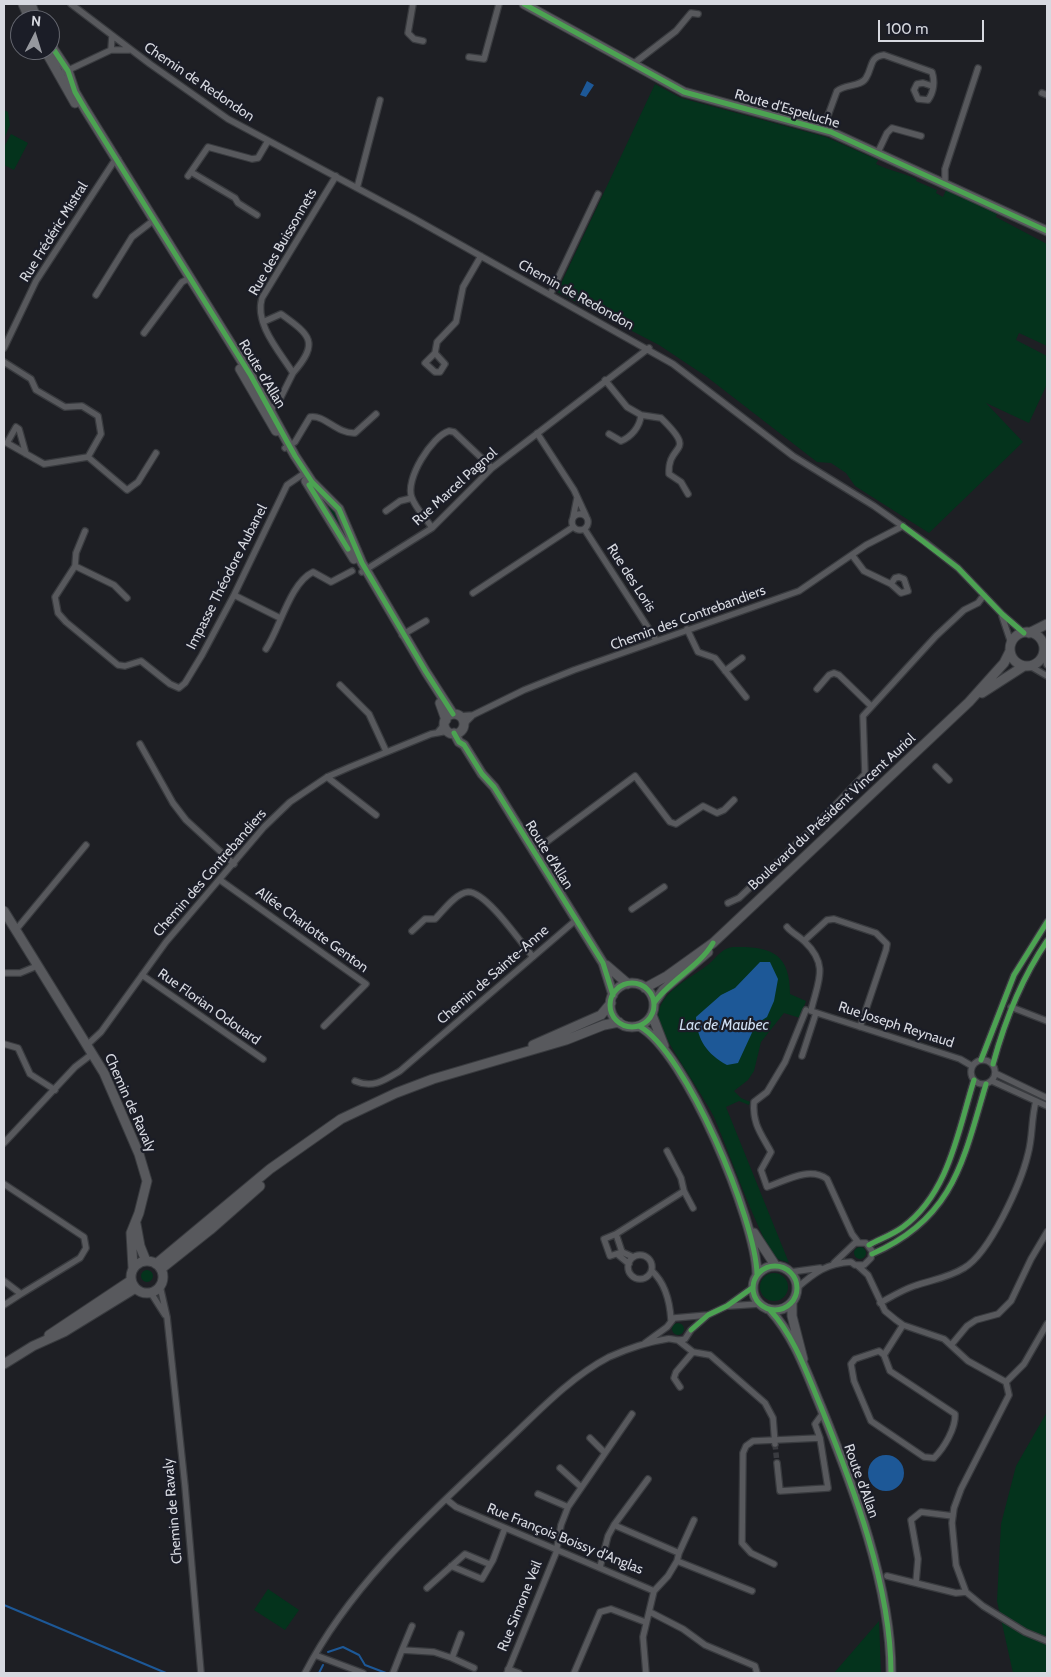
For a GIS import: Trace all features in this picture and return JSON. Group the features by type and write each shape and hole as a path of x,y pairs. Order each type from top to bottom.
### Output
{"street":[{"name":"Chemin de Redondon","path":"70,4 221,114 648,348 687,374 794,456 903,526 958,568 1002,614 1027,633"},
{"path":"413,4 408,34 414,39 423,41"},
{"path":"469,57 484,59 499,4"},
{"name":"Route d'Espeluche","path":"524,4 633,64 697,96 823,130 945,182 1047,231"},
{"path":"633,64 676,31 691,13 698,14"},
{"path":"111,50 112,36"},
{"path":"58,75 111,50 131,50"},
{"path":"823,130 837,90 842,86 861,84 866,79 873,58 876,56 884,54 932,72 935,81 932,86"},
{"name":"Route d'Allan","path":"60,58 68,70 75,92 115,161 264,404 360,571 402,635 452,725 482,774 494,787 603,963 628,984"},
{"name":"Route d'Allan","path":"50,60 58,75 115,161"},
{"path":"945,182 945,169 978,68"},
{"path":"357,188 380,100"},
{"path":"878,152 887,133 892,128 921,136"},
{"path":"257,215 238,203 235,198 190,174 208,147 252,159 258,158 268,141"},
{"name":"Rue Frédéric Mistral","path":"4,348 36,281 115,161"},
{"name":"Rue des Buissonnets","path":"293,373 263,322 260,314 262,298 336,176"},
{"path":"550,295 598,194"},
{"path":"96,295 132,237 151,221"},
{"path":"435,353 437,342 456,322 463,287 480,256"},
{"path":"144,334 187,279"},
{"path":"263,322 281,314 307,336 310,342 310,348 303,362 293,373 280,398 268,412"},
{"name":"Rue Marcel Pagnol","path":"280,618 307,574 318,573 331,582 360,571 432,528 492,468 648,348"},
{"path":"4,362 31,379 36,390 65,407 82,406 98,416 101,434 88,457"},
{"path":"605,380 627,407 641,415 661,418 680,440 680,445 668,465 669,474 680,482 688,494"},
{"path":"264,404 280,398"},
{"path":"288,447 295,442 310,417 318,417 340,431 355,433 376,414"},
{"path":"609,434 620,441 628,438 640,423 641,415"},
{"path":"432,528 412,498 410,487 414,473 437,436 442,433 454,432 492,468"},
{"path":"537,433 574,490 589,522 585,530 578,530 573,527"},
{"path":"26,454 44,464 88,457 127,490 138,482 156,453"},
{"name":"Impasse Théodore Aubanel","path":"75,566 58,592 55,604 58,613 111,660 125,666 141,661 170,684 179,688 202,655 234,595 287,485 304,473"},
{"path":"386,511 400,502 412,498"},
{"path":"573,527 572,518 577,498"},
{"path":"572,518 578,514 586,516"},
{"name":"Chemin des Contrebandiers","path":"87,1045 101,1032 166,942 264,827 290,802 327,777 452,725 524,690 656,640 799,591 852,555 903,526"},
{"path":"473,593 573,527"},
{"path":"85,530 76,553 75,566 114,585 127,598"},
{"name":"Rue des Loris","path":"585,530 656,640"},
{"path":"852,555 864,571 891,584"},
{"path":"234,595 280,618 276,633 266,649"},
{"path":"728,903 739,898 814,827 865,774 862,716 936,636 964,610 978,603 984,595"},
{"name":"Chemin de Redondon","path":"1002,614 1010,647"},
{"path":"402,635 426,621"},
{"path":"1047,624 1014,638 1010,647 1016,662 1047,676"},
{"path":"687,630 698,652 715,658 746,697"},
{"path":"1027,633 1039,638 1045,647 1047,665"},
{"name":"Boulevard du Président Vincent Auriol","path":"645,988 667,976 713,943 969,702 1004,663 1010,647"},
{"path":"1027,666 1038,662 1045,647"},
{"path":"725,671 742,658"},
{"name":"Boulevard du Président Vincent Auriol","path":"969,702 1027,666"},
{"path":"817,689 829,675 834,673 839,675 872,706"},
{"path":"340,685 369,714 386,751"},
{"path":"140,744 173,803 186,820 234,864"},
{"path":"936,767 948,780"},
{"path":"534,852 635,776 670,822 676,824 703,806 717,813 724,810 734,800"},
{"path":"327,777 376,815"},
{"path":"15,931 86,845"},
{"name":"Allée Charlotte Genton","path":"220,880 366,984 324,1026"},
{"path":"632,910 664,887"},
{"path":"412,931 425,919 435,919 459,896 467,892 474,893 498,913 533,957"},
{"name":"Chemin de Ravaly","path":"4,911 104,1073 140,1154 147,1181 130,1239 133,1268"},
{"path":"804,941 827,920 834,919 876,933 886,944 886,950 860,1027"},
{"name":"Chemin de Sainte-Anne","path":"355,1081 364,1085 373,1085 400,1071 428,1049 576,920"},
{"path":"1047,922 1014,975 981,1060 972,1066 971,1074 979,1084 986,1084 992,1081 996,1073 993,1064 1011,1006 1033,961 1047,941"},
{"path":"787,927 804,941 820,965 821,977 811,1011 802,1056"},
{"name":"Boulevard du Président Vincent Auriol","path":"654,1003 663,990 701,958 713,943"},
{"name":"Route d'Allan","path":"603,963 612,999"},
{"path":"4,973 20,974 37,966"},
{"name":"Rue Florian Odouard","path":"142,976 262,1059"},
{"path":"527,1050 538,1042 601,1015 622,986 628,984 645,988 650,992 654,1003 652,1015 664,1046 694,1093 747,1222 756,1258 757,1274 752,1288 754,1296 759,1304 770,1310 784,1308 792,1302 797,1288 796,1280 790,1272 775,1265 766,1254 747,1222"},
{"path":"612,999 612,1013 619,1022 628,1027 639,1026 652,1015"},
{"path":"1011,1006 1046,1020"},
{"path":"811,1011 786,1062 767,1092 754,1102 754,1121 763,1142 771,1152 761,1170 767,1187 798,1176 821,1175 827,1179 852,1234 858,1242 869,1245 904,1226 932,1197 949,1161 974,1080"},
{"name":"Rue Joseph Reynaud","path":"811,1011 960,1059 972,1066"},
{"path":"136,1222 138,1240 154,1265 163,1276 160,1286 151,1293 140,1293 132,1285 133,1268 139,1263 154,1265 270,1169 341,1119 368,1105 426,1082 527,1050 566,1040 604,1025 619,1022"},
{"path":"639,1026 664,1046"},
{"path":"4,1044 18,1048 30,1074 55,1090"},
{"path":"4,1143 75,1067 92,1054"},
{"path":"981,1060 993,1064"},
{"path":"996,1073 1047,1098"},
{"path":"992,1081 1047,1106"},
{"path":"986,1084 953,1185 926,1221 892,1245 872,1254 868,1263 868,1275 885,1311 903,1325 934,1334 952,1344 968,1361 1006,1382 1009,1396 961,1489 953,1516 956,1566 966,1592 1004,1620 1047,1641"},
{"path":"880,1303 911,1287 953,1274 976,1260 1007,1207 1024,1166 1030,1144 1032,1112 1036,1101"},
{"path":"667,1151 681,1178 684,1191 693,1208"},
{"path":"4,1184 84,1237 86,1248 80,1258 4,1305"},
{"path":"616,1234 619,1253 629,1264 630,1273 639,1279 647,1277 652,1271 653,1266 649,1258 641,1255 633,1257 619,1253 610,1256 604,1239 616,1234 684,1191"},
{"path":"952,1344 967,1326 976,1320 998,1314 1012,1301 1031,1259 1047,1232"},
{"path":"790,1272 822,1268 834,1263 848,1251 851,1245 852,1234"},
{"path":"851,1245 858,1242"},
{"path":"869,1245 872,1254"},
{"path":"848,1251 850,1262"},
{"path":"629,1264 633,1257"},
{"path":"834,1263 850,1262 868,1275"},
{"path":"858,1266 868,1263"},
{"path":"757,1274 763,1268 775,1265"},
{"path":"797,1288 822,1268"},
{"path":"652,1271 660,1279 670,1306 671,1320"},
{"path":"4,1281 21,1294"},
{"path":"4,1364 132,1285"},
{"name":"Chemin de Ravaly","path":"160,1286 167,1317 201,1673"},
{"path":"691,1351 687,1338 691,1330 708,1315 727,1306 752,1288"},
{"path":"151,1293 167,1317"},
{"name":"Route d'Allan","path":"792,1302 792,1316 802,1352 803,1364"},
{"path":"727,1306 759,1304"},
{"path":"670,1306 678,1316 690,1323 691,1330"},
{"name":"Route d'Allan","path":"770,1310 789,1334 803,1364 860,1511 871,1548 885,1616 891,1673"},
{"path":"684,1318 708,1315"},
{"path":"305,1673 315,1654 369,1578 410,1533 567,1385 609,1358 645,1343 667,1327 671,1320 678,1316"},
{"path":"1006,1382 1024,1364 1047,1324"},
{"path":"884,1355 903,1325"},
{"path":"667,1327 668,1334 691,1351 710,1355 765,1403 773,1418 774,1442"},
{"path":"645,1343 687,1338"},
{"path":"680,1387 674,1378 676,1372 691,1351"},
{"path":"879,1351 884,1355 890,1371 955,1414 956,1422 940,1452 934,1458 924,1457 871,1421 854,1381 851,1364 855,1359 871,1353 879,1351"},
{"path":"777,1463 780,1491 828,1488 820,1438 815,1424 823,1413"},
{"name":"Rue Simone Veil","path":"507,1671 556,1553 555,1549 568,1507 632,1414"},
{"path":"590,1438 605,1452"},
{"path":"774,1564 745,1549 741,1538 742,1453 746,1446 753,1441 774,1442 820,1438"},
{"path":"560,1468 581,1487"},
{"path":"600,1567 608,1536 614,1525 648,1479"},
{"path":"538,1494 568,1507"},
{"name":"Rue François Boissy d'Anglas","path":"446,1499 456,1507 654,1591 650,1612 645,1622 643,1637 646,1673"},
{"path":"916,1582 918,1559 911,1520 922,1512 953,1516"},
{"path":"654,1591 668,1576 677,1561 694,1520"},
{"path":"614,1525 679,1553"},
{"path":"451,1566 482,1579 505,1528"},
{"path":"427,1588 465,1554 490,1564"},
{"path":"677,1561 752,1591"},
{"path":"887,1576 956,1593 966,1592"},
{"path":"574,1673 600,1612 611,1609 645,1622"},
{"path":"650,1612 683,1629 706,1645 754,1666 757,1673"},
{"path":"393,1673 412,1626"},
{"path":"452,1658 461,1634"},
{"path":"402,1650 434,1652 474,1668"},
{"path":"315,1654 363,1673"},
{"path":"507,1671 519,1673"}],"green space":[{"path":"655,84 681,98 826,137 878,160 876,164 917,179 916,181 937,190 936,193 943,197 946,190 997,214 996,217 1047,244 1047,346 1019,333 1016,340 1047,356 1047,384 1029,423 986,403 1023,442 929,533 855,486 846,473 831,463 817,462 707,377 659,345 557,292"},
{"path":"4,110 8,112 10,125 4,139"},
{"path":"11,134 28,143 14,170 4,165 4,147"},
{"path":"312,485 335,511 349,543"},
{"path":"733,947 758,948 776,955 786,969 790,994 806,1001 800,1018 784,1013 761,1042 754,1071 748,1080 734,1091 741,1098 750,1102 749,1105 739,1101 726,1107 789,1263 776,1258 768,1248 714,1117 665,1036 658,1017 660,1008 670,992 709,964 723,951"},
{"path":"858,1247 862,1247 866,1253 862,1259 858,1259 854,1255 854,1251"},
{"path":"145,1270 149,1270 153,1276 149,1282 145,1282 141,1278 141,1274"},
{"path":"774,1273 784,1277 788,1287 784,1297 774,1301 764,1297 760,1287 764,1277"},
{"path":"678,1323 684,1329 678,1335 672,1329"},
{"path":"1047,1412 1047,1673 1013,1673 997,1601 1001,1524 1016,1466"},
{"path":"268,1589 299,1610 285,1630 254,1610"},
{"path":"879,1621 881,1673 834,1673"}],"water":[{"path":"587,81 594,85 586,97 580,95"},
{"name":"Lac de Maubec","path":"760,962 770,962 778,979 774,1001 767,1017 756,1024 738,1063 727,1065 704,1046 698,1033 696,1017 721,995 735,988"},
{"path":"886,1455 893,1456 899,1460 903,1466 903,1480 899,1486 893,1490 886,1491 879,1490 873,1486 869,1480 868,1473 869,1466 873,1460 879,1456"}],"waterway":[{"path":"4,1605 166,1673"},
{"path":"328,1652 343,1647 359,1655 365,1665 386,1673"},
{"path":"319,1673 323,1665"}],"tunnel":[{"path":"775,1444 777,1463"}],"cycle path":[{"path":"524,4 684,92 831,132 1047,231"},
{"path":"60,59 68,71 75,92 85,109 251,376 295,456 312,482 339,509 362,563 453,714"},
{"path":"309,485 348,549"},
{"path":"903,526 958,568 1002,614 1024,633"},
{"path":"454,733 482,774 494,787 603,963 613,995"},
{"path":"981,1060 1014,975 1047,922"},
{"path":"993,1064 1015,1000 1029,970 1047,941"},
{"path":"654,1003 668,987 707,952 713,943"},
{"path":"632,983 644,987 650,993 654,1005 650,1017 644,1023 632,1027 620,1023 614,1017 610,1005 614,993 620,987 632,983"},
{"path":"639,1026 658,1042 677,1068 697,1101 732,1179 745,1216 754,1249 757,1274"},
{"path":"869,1245 903,1227 919,1213 931,1197 950,1160 974,1080"},
{"path":"872,1254 899,1240 921,1224 938,1205 951,1185 961,1163 986,1084"},
{"path":"779,1266 791,1272 796,1279 797,1288 796,1297 791,1304 784,1309 771,1310 763,1307 756,1300 753,1284 756,1276 763,1269 779,1266"},
{"path":"691,1330 708,1315 727,1306 752,1288"},
{"path":"770,1310 787,1332 800,1356 857,1503 868,1537 885,1606 891,1673"}]}
